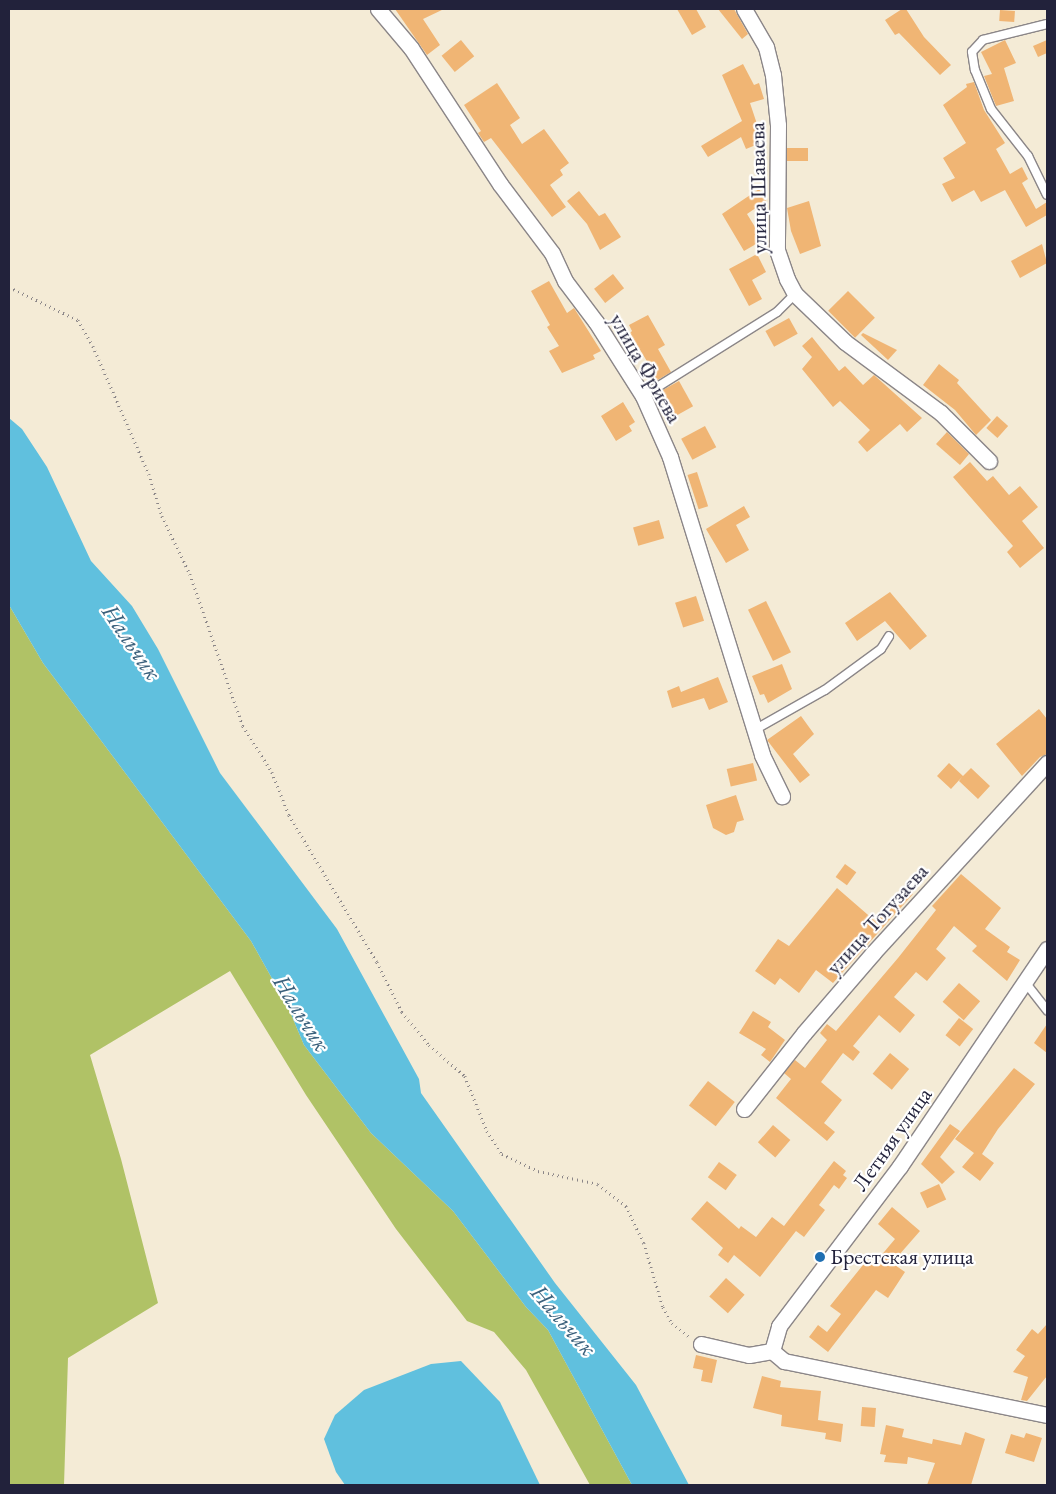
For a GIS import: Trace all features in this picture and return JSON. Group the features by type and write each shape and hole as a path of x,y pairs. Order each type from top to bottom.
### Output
{"street":[{"name":"улица Фриева","path":"378,9 411,48 500,184 552,253 565,281 596,322 643,396 670,457 770,775 782,796"},
{"name":"улица Шаваева","path":"744,9 766,47 773,75 778,125 777,250 795,294 845,342 941,413 988,461"},
{"name":"улица Тогузаева","path":"744,1109 873,953 1047,763"},
{"name":"Летняя улица","path":"772,1351 779,1326 900,1166 1047,949"},
{"path":"701,1344 749,1355 772,1351 784,1361 1047,1415"}],"lane":[{"path":"1047,24 983,40 972,52 975,70 991,109 1028,156 1047,195"},
{"path":"643,396 777,312 795,294"},
{"path":"756,729 826,690 881,649 889,636"},
{"path":"1025,982 1047,1010"}],"path":[{"path":"9,287 78,320 93,346 149,474 162,516 190,574 244,726 272,772 289,815 378,962 402,1012 429,1045 465,1076 487,1131 502,1154 538,1171 598,1184 626,1206 638,1225 653,1280 672,1323 680,1332 701,1344"}],"green space":[{"path":"9,605 43,663 251,941 288,1007 304,1045 371,1133 453,1211 526,1307 548,1330 632,1485 590,1485 526,1370 494,1332 467,1321 396,1229 306,1095 230,971 90,1055 121,1159 158,1303 68,1358 64,1485 9,1485"}],"water":[{"name":"Нальчик","path":"9,418 22,429 47,467 91,561 132,606 158,649 220,773 337,929 419,1079 421,1093 555,1283 636,1385 689,1485 632,1485 548,1330 526,1307 453,1211 371,1133 304,1045 288,1007 251,941 43,663 9,605"},
{"path":"461,1361 500,1402 540,1485 345,1485 336,1472 324,1439 335,1415 364,1390 431,1364"}],"building":[{"path":"395,9 444,9 423,19 440,45 427,55"},
{"path":"677,9 696,9 706,27 692,35"},
{"path":"718,9 734,9 748,34 742,39"},
{"path":"902,9 906,9 924,37 951,65 940,75 899,33 895,35 885,20"},
{"path":"1000,10 1015,11 1014,22 999,21"},
{"path":"461,40 474,56 455,72 442,56"},
{"path":"1005,40 1016,63 1004,68 1014,101 996,106 984,76 992,74 981,52"},
{"path":"1047,40 1047,53 1038,57 1033,46"},
{"path":"743,64 754,85 759,83 764,99 750,103 763,142 746,149 741,137 708,157 701,146 742,121 722,75"},
{"path":"974,82 984,110 1005,143 996,149 1010,174 1022,167 1028,179 1022,183 1036,209 1047,202 1047,215 1026,227 1005,190 981,202 974,190 952,202 942,184 955,178 943,158 966,143 943,105 967,87 966,84"},
{"path":"497,83 520,118 510,125 522,144 544,129 569,163 560,170 563,175 550,185 566,207 552,217 491,138 484,142 478,133 481,131 464,105"},
{"path":"787,148 808,148 808,161 787,161"},
{"path":"759,189 766,201 747,214 763,240 744,251 722,214"},
{"path":"579,191 599,216 605,213 621,237 600,250 587,224 567,201"},
{"path":"809,201 821,246 800,254 791,231 787,208"},
{"path":"1042,244 1047,263 1020,278 1011,261"},
{"path":"757,254 766,272 752,280 762,299 749,306 729,269"},
{"path":"613,274 624,288 605,303 594,289"},
{"path":"549,281 567,313 574,308 601,351 593,355 595,359 562,373 549,351 559,346 547,327 550,325 531,291"},
{"path":"848,291 875,318 855,338 828,311"},
{"path":"648,315 665,345 658,349 671,372 651,384 644,372 651,368 630,333 632,331 629,325"},
{"path":"789,318 798,334 774,347 765,331"},
{"path":"863,333 897,350 888,360 861,335"},
{"path":"812,337 839,371 845,366 863,385 874,375 922,418 907,432 900,424 867,452 858,442 870,430 840,401 833,407 802,369 812,357 802,346"},
{"path":"939,364 959,380 957,383 991,420 976,435 955,410 923,385"},
{"path":"679,381 693,406 670,419 656,394"},
{"path":"623,402 635,422 629,426 632,431 616,441 601,416"},
{"path":"997,416 1008,426 997,438 986,428"},
{"path":"705,426 716,447 692,460 681,439"},
{"path":"947,432 969,454 960,465 936,444"},
{"path":"970,462 987,481 993,476 1009,495 1020,486 1038,507 1022,521 1044,548 1020,568 1007,552 1013,546 953,477"},
{"path":"697,472 708,506 699,509 687,475"},
{"path":"744,506 750,517 736,525 749,550 726,563 706,529"},
{"path":"659,520 664,538 638,546 633,527"},
{"path":"890,592 927,636 910,650 885,621 857,641 845,623"},
{"path":"696,596 704,621 683,628 675,603"},
{"path":"766,601 791,652 773,661 748,610"},
{"path":"782,664 792,689 768,703 764,694 760,695 752,676"},
{"path":"718,677 728,702 709,710 704,698 672,708 667,691 679,686 681,692"},
{"path":"1039,709 1047,719 1047,754 1040,757 1022,776 996,744"},
{"path":"801,716 814,734 793,754 810,775 800,783 767,740"},
{"path":"753,763 757,781 731,787 727,769"},
{"path":"949,763 963,776 971,768 990,786 978,799 959,781 962,777 951,789 937,776"},
{"path":"736,795 744,820 737,822 734,832 726,835 713,828 706,805"},
{"path":"845,864 856,872 847,885 836,877"},
{"path":"961,874 1001,908 985,929 1010,947 1007,952 1020,960 1007,981 972,951 977,946 954,926 936,949 946,958 927,981 916,972 894,997 915,1015 900,1033 879,1015 853,1046 860,1052 853,1061 843,1053 821,1082 842,1100 824,1123 835,1132 827,1141 776,1098 791,1079 784,1073 795,1060 805,1068 827,1040 820,1033 827,1024 836,1031 898,958 936,910 932,906"},
{"path":"904,887 913,894 833,983 816,970 799,993 780,978 775,985 755,971 778,939 789,946 837,888 875,921"},
{"path":"959,983 980,1001 964,1020 943,1002"},
{"path":"753,1011 771,1022 768,1027 785,1040 770,1062 761,1055 766,1049 739,1033"},
{"path":"959,1018 973,1029 960,1046 945,1035"},
{"path":"1047,1024 1047,1053 1034,1043"},
{"path":"890,1053 909,1069 892,1090 873,1074"},
{"path":"1014,1068 1035,1084 998,1129 982,1154 994,1163 980,1181 962,1167 974,1153 955,1139"},
{"path":"708,1081 735,1102 716,1126 689,1105"},
{"path":"950,1124 960,1131 940,1157 955,1172 942,1184 921,1164"},
{"path":"773,1125 790,1140 775,1157 758,1142"},
{"path":"834,1161 846,1171 843,1175 847,1178 839,1189 834,1185 819,1205 825,1210 804,1237 796,1231 760,1277 734,1255 728,1263 718,1255 723,1248 691,1219 707,1201 739,1229 741,1226 756,1237 772,1217 784,1226"},
{"path":"719,1162 737,1175 726,1190 708,1177"},
{"path":"939,1184 946,1199 927,1208 920,1193"},
{"path":"892,1207 920,1231 892,1263 905,1272 888,1298 876,1290 828,1352 809,1337 818,1325 827,1332 841,1314 830,1306 867,1260 874,1264 895,1239 878,1224"},
{"path":"726,1278 745,1295 728,1313 709,1297"},
{"path":"1047,1324 1047,1376 1027,1401 1021,1400 1028,1377 1013,1372 1025,1356 1016,1350 1032,1329 1038,1334"},
{"path":"696,1355 717,1360 712,1383 701,1381 703,1370 693,1368"},
{"path":"762,1376 781,1381 780,1387 821,1391 818,1420 843,1424 841,1442 825,1439 826,1433 781,1426 782,1415 753,1408"},
{"path":"862,1407 876,1408 875,1427 861,1426"},
{"path":"886,1425 904,1429 902,1437 932,1444 933,1439 961,1445 965,1432 985,1439 971,1485 927,1485 935,1463 908,1457 907,1464 884,1462 886,1455 880,1454"},
{"path":"1026,1433 1042,1438 1034,1462 1005,1453 1011,1434 1024,1438"}],"place":[{"name":"Брестская улица","path":"820,1257"}]}
